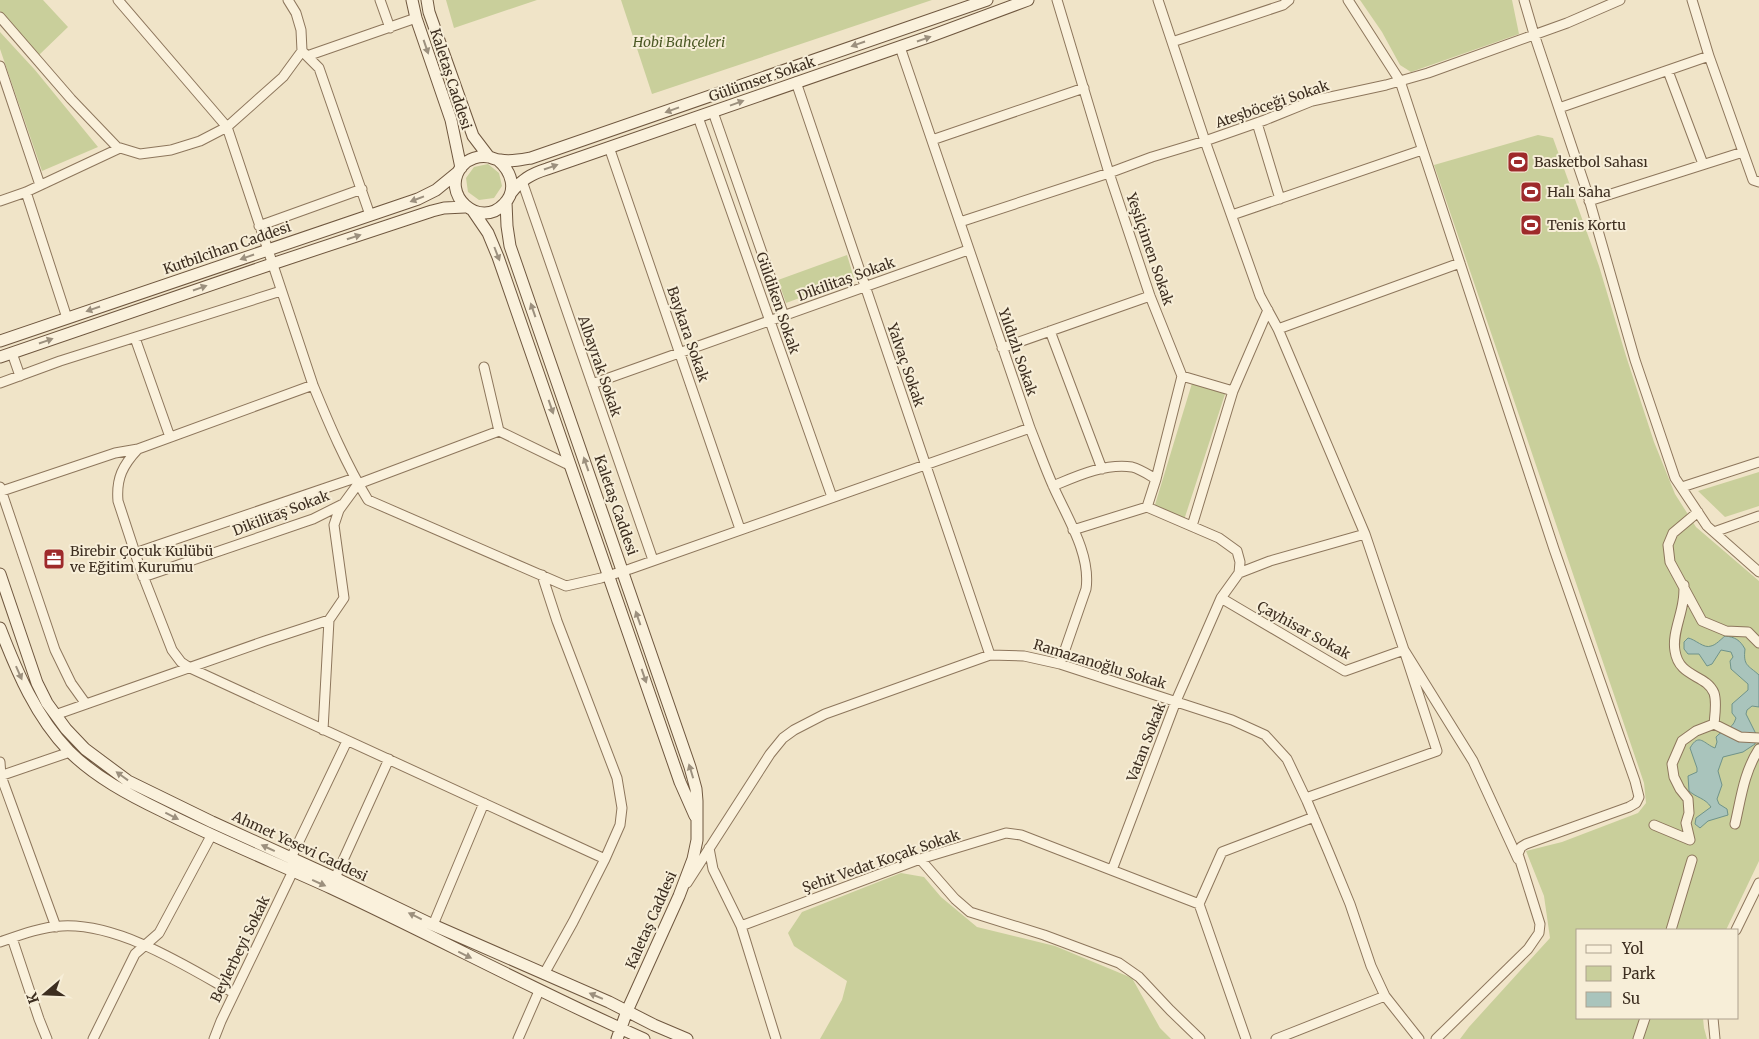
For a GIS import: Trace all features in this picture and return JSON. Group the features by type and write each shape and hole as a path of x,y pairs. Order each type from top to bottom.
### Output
{"street":[{"path":"118,0 227,127 313,385 329,424 368,500 566,586 623,572 1030,428"},
{"path":"288,0 296,13 301,30 304,53 319,68 370,215"},
{"path":"380,0 390,28"},
{"name":"Kaletaş Caddesi","path":"412,0 416,18 450,120 459,170"},
{"name":"Kaletaş Caddesi","path":"427,0 429,12 473,136 494,158"},
{"path":"469,209 459,200 455,191 455,181 459,170 471,159 480,156 515,161 531,158 987,0"},
{"name":"Gülümser Sokak","path":"508,197 530,175 900,47 1028,0"},
{"name":"Yeşilçimen Sokak","path":"1058,0 1109,173 1150,296 1182,376"},
{"path":"1158,0 1205,141 1260,296 1278,328 1364,534 1437,751 1306,798"},
{"path":"1172,42 1283,5 1289,0"},
{"path":"1348,0 1400,81 1554,549 1635,781 1638,797 1636,803 1629,807 1521,847 1518,854 1540,924 1539,933 1528,949 1436,1039"},
{"path":"1524,0 1589,201 1635,360 1675,478 1707,526 1759,572"},
{"name":"Ateşböceği Sokak","path":"960,222 1258,123 1312,102 1428,73 1575,20 1620,0"},
{"path":"1692,0 1709,56 1753,180 1759,182"},
{"path":"0,17 71,99 117,147 140,154 171,150 200,141 227,127 283,77 304,53 390,28 416,18"},
{"name":"Yıldızlı Sokak","path":"900,47 1030,428 1085,562 1088,578 1086,589 1060,664"},
{"path":"1559,108 1709,56"},
{"path":"0,66 40,185"},
{"path":"1668,70 1703,164"},
{"name":"Yalvaç Sokak","path":"796,82 990,655"},
{"path":"932,140 1084,88"},
{"path":"713,112 784,316"},
{"name":"Güldiken Sokak","path":"698,117 832,497"},
{"path":"1258,123 1280,199"},
{"name":"Baykara Sokak","path":"609,147 740,530"},
{"path":"0,201 26,192 120,148"},
{"path":"1232,215 1422,150"},
{"path":"1589,201 1743,152"},
{"path":"0,357 432,211 444,208 469,209 482,213 491,212 500,208 508,197 512,184 510,174 505,166 494,158"},
{"name":"Kutbilcihan Caddesi","path":"0,341 426,195 436,190 459,170"},
{"name":"Albayrak Sokak","path":"522,181 653,560"},
{"path":"259,226 362,189"},
{"path":"26,192 67,318"},
{"name":"Kaletaş Caddesi","path":"508,197 507,232 510,246 696,789 697,820 695,850 679,896 619,1034"},
{"name":"Kaletaş Caddesi","path":"469,209 488,233 498,257 680,782 697,820"},
{"name":"Dikilitaş Sokak","path":"592,384 968,250"},
{"path":"1278,328 1460,263"},
{"path":"0,383 281,291"},
{"path":"1002,348 1150,296"},
{"path":"1192,526 1233,391 1268,310"},
{"path":"1050,331 1102,469"},
{"path":"136,338 170,437"},
{"path":"12,353 20,376"},
{"path":"484,367 499,431"},
{"path":"1147,507 1182,376 1233,391"},
{"path":"86,704 71,683 55,650 1,488 115,453 138,449 313,385"},
{"path":"135,553 357,481 499,431 571,466"},
{"path":"138,449 126,462 120,476 117,492 118,501 143,576 172,650 180,662 604,859"},
{"path":"1682,487 1759,462"},
{"path":"1053,486 1078,475 1102,469 1133,467 1156,479"},
{"path":"323,730 329,620 344,598 334,525 339,510 357,481"},
{"name":"Dikilitaş Sokak","path":"143,576 313,519 344,504"},
{"path":"1073,530 1147,507 1220,538 1237,551 1240,562 1239,573 1270,561 1364,534"},
{"path":"1698,512 1673,533 1668,545 1670,562 1702,621 1726,631 1748,632 1759,643"},
{"path":"1714,532 1759,516"},
{"name":"Vatan Sokak","path":"1112,870 1176,701 1221,598 1239,573"},
{"name":"Ahmet Yesevi Caddesi","path":"0,574 37,683 56,715 85,749 128,781 433,925 609,1002 688,1039"},
{"path":"542,575 557,621 617,778 622,808 620,825 573,922 544,974"},
{"path":"1684,586 1684,599 1674,640 1675,653 1682,667 1709,685 1714,694 1714,724"},
{"name":"Çayhisar Sokak","path":"1221,598 1345,671 1404,650"},
{"path":"56,715 329,620"},
{"name":"Ahmet Yesevi Caddesi","path":"0,628 22,680 48,726 70,752 103,778 134,797 210,836 293,871 539,991 619,1034 644,1039"},
{"path":"1404,650 1473,761 1522,869"},
{"name":"Ramazanoğlu Sokak","path":"679,896 770,754 794,730 825,714 990,655 1024,656 1060,664 1176,701 1232,720 1265,735 1287,759 1306,798 1350,904 1371,966 1385,996 1420,1039"},
{"path":"1654,825 1690,840 1686,823 1689,814 1688,799 1674,777 1672,764 1682,741 1696,731 1714,724 1740,737 1759,738"},
{"path":"291,858 347,741"},
{"path":"1735,824 1743,786 1751,762 1759,749"},
{"path":"1,776 70,752"},
{"path":"335,878 389,759"},
{"path":"0,762 1,776 56,927"},
{"path":"433,925 484,803"},
{"path":"1246,1039 1199,904 1222,852 1314,817"},
{"name":"Şehit Vedat Koçak Sokak","path":"741,926 920,859 1006,833 1021,835 1199,904"},
{"path":"93,1039 135,954 159,932 210,836"},
{"path":"709,848 713,869 741,926 776,1039"},
{"path":"920,859 955,899 970,912 1044,935 1119,964 1139,977 1200,1039"},
{"path":"1671,929 1692,860"},
{"name":"Beylerbeyi Sokak","path":"214,1039 234,992 293,871"},
{"path":"1736,929 1759,883"},
{"path":"0,942 35,930 63,926 96,929 146,945 234,992"},
{"path":"12,938 47,1039"},
{"path":"518,1039 539,991"},
{"path":"1276,1039 1385,996"},
{"path":"1638,1039 1645,1019"},
{"path":"1713,1019 1715,1039"}],"green space":[{"path":"0,0 43,0 68,27 39,55 0,11"},
{"path":"446,0 537,0 454,28"},
{"name":"Hobi Bahçeleri","path":"621,0 932,0 652,94"},
{"path":"1360,0 1512,0 1519,34 1411,72 1400,65 1382,32"},
{"path":"0,32 35,70 98,147 42,171 0,49"},
{"path":"1538,135 1553,138 1599,266 1654,442 1675,494 1696,527 1759,581 1759,861 1726,929 1576,929 1576,1019 1703,1019 1707,1039 1460,1039 1550,938 1544,896 1526,851 1562,842 1638,813 1646,803 1644,783 1434,165"},
{"path":"488,164 499,173 502,186 494,198 479,200 468,192 466,178 474,167"},
{"path":"847,255 854,278 786,303 778,280"},
{"path":"1193,380 1226,391 1184,520 1154,508"},
{"path":"1759,472 1759,506 1725,517 1698,491"},
{"path":"901,873 924,877 941,897 977,927 1055,946 1132,978 1160,1028 1171,1039 820,1039 842,1000 847,981 794,946 788,933 802,912"}],"water":[{"path":"1725,636 1734,638 1741,643 1745,649 1746,662 1759,675 1759,707 1752,706 1747,710 1746,714 1756,734 1755,744 1743,752 1723,757 1718,771 1722,785 1717,799 1719,804 1727,809 1728,815 1708,821 1700,828 1695,824 1696,818 1711,807 1689,791 1688,776 1697,772 1690,748 1696,741 1702,740 1715,748 1716,737 1730,727 1736,718 1732,713 1732,704 1748,690 1748,684 1731,669 1730,661 1733,657 1731,652 1721,650 1712,664 1707,666 1699,654 1688,654 1684,649 1684,642 1688,638 1708,647"}],"place":[{"name":"Basketbol Sahası","path":"1518,162"},
{"name":"Halı Saha","path":"1531,192"},
{"name":"Tenis Kortu","path":"1531,225"},
{"name":"Birebir Çocuk Kulübü ve Eğitim Kurumu","path":"54,559"}]}
